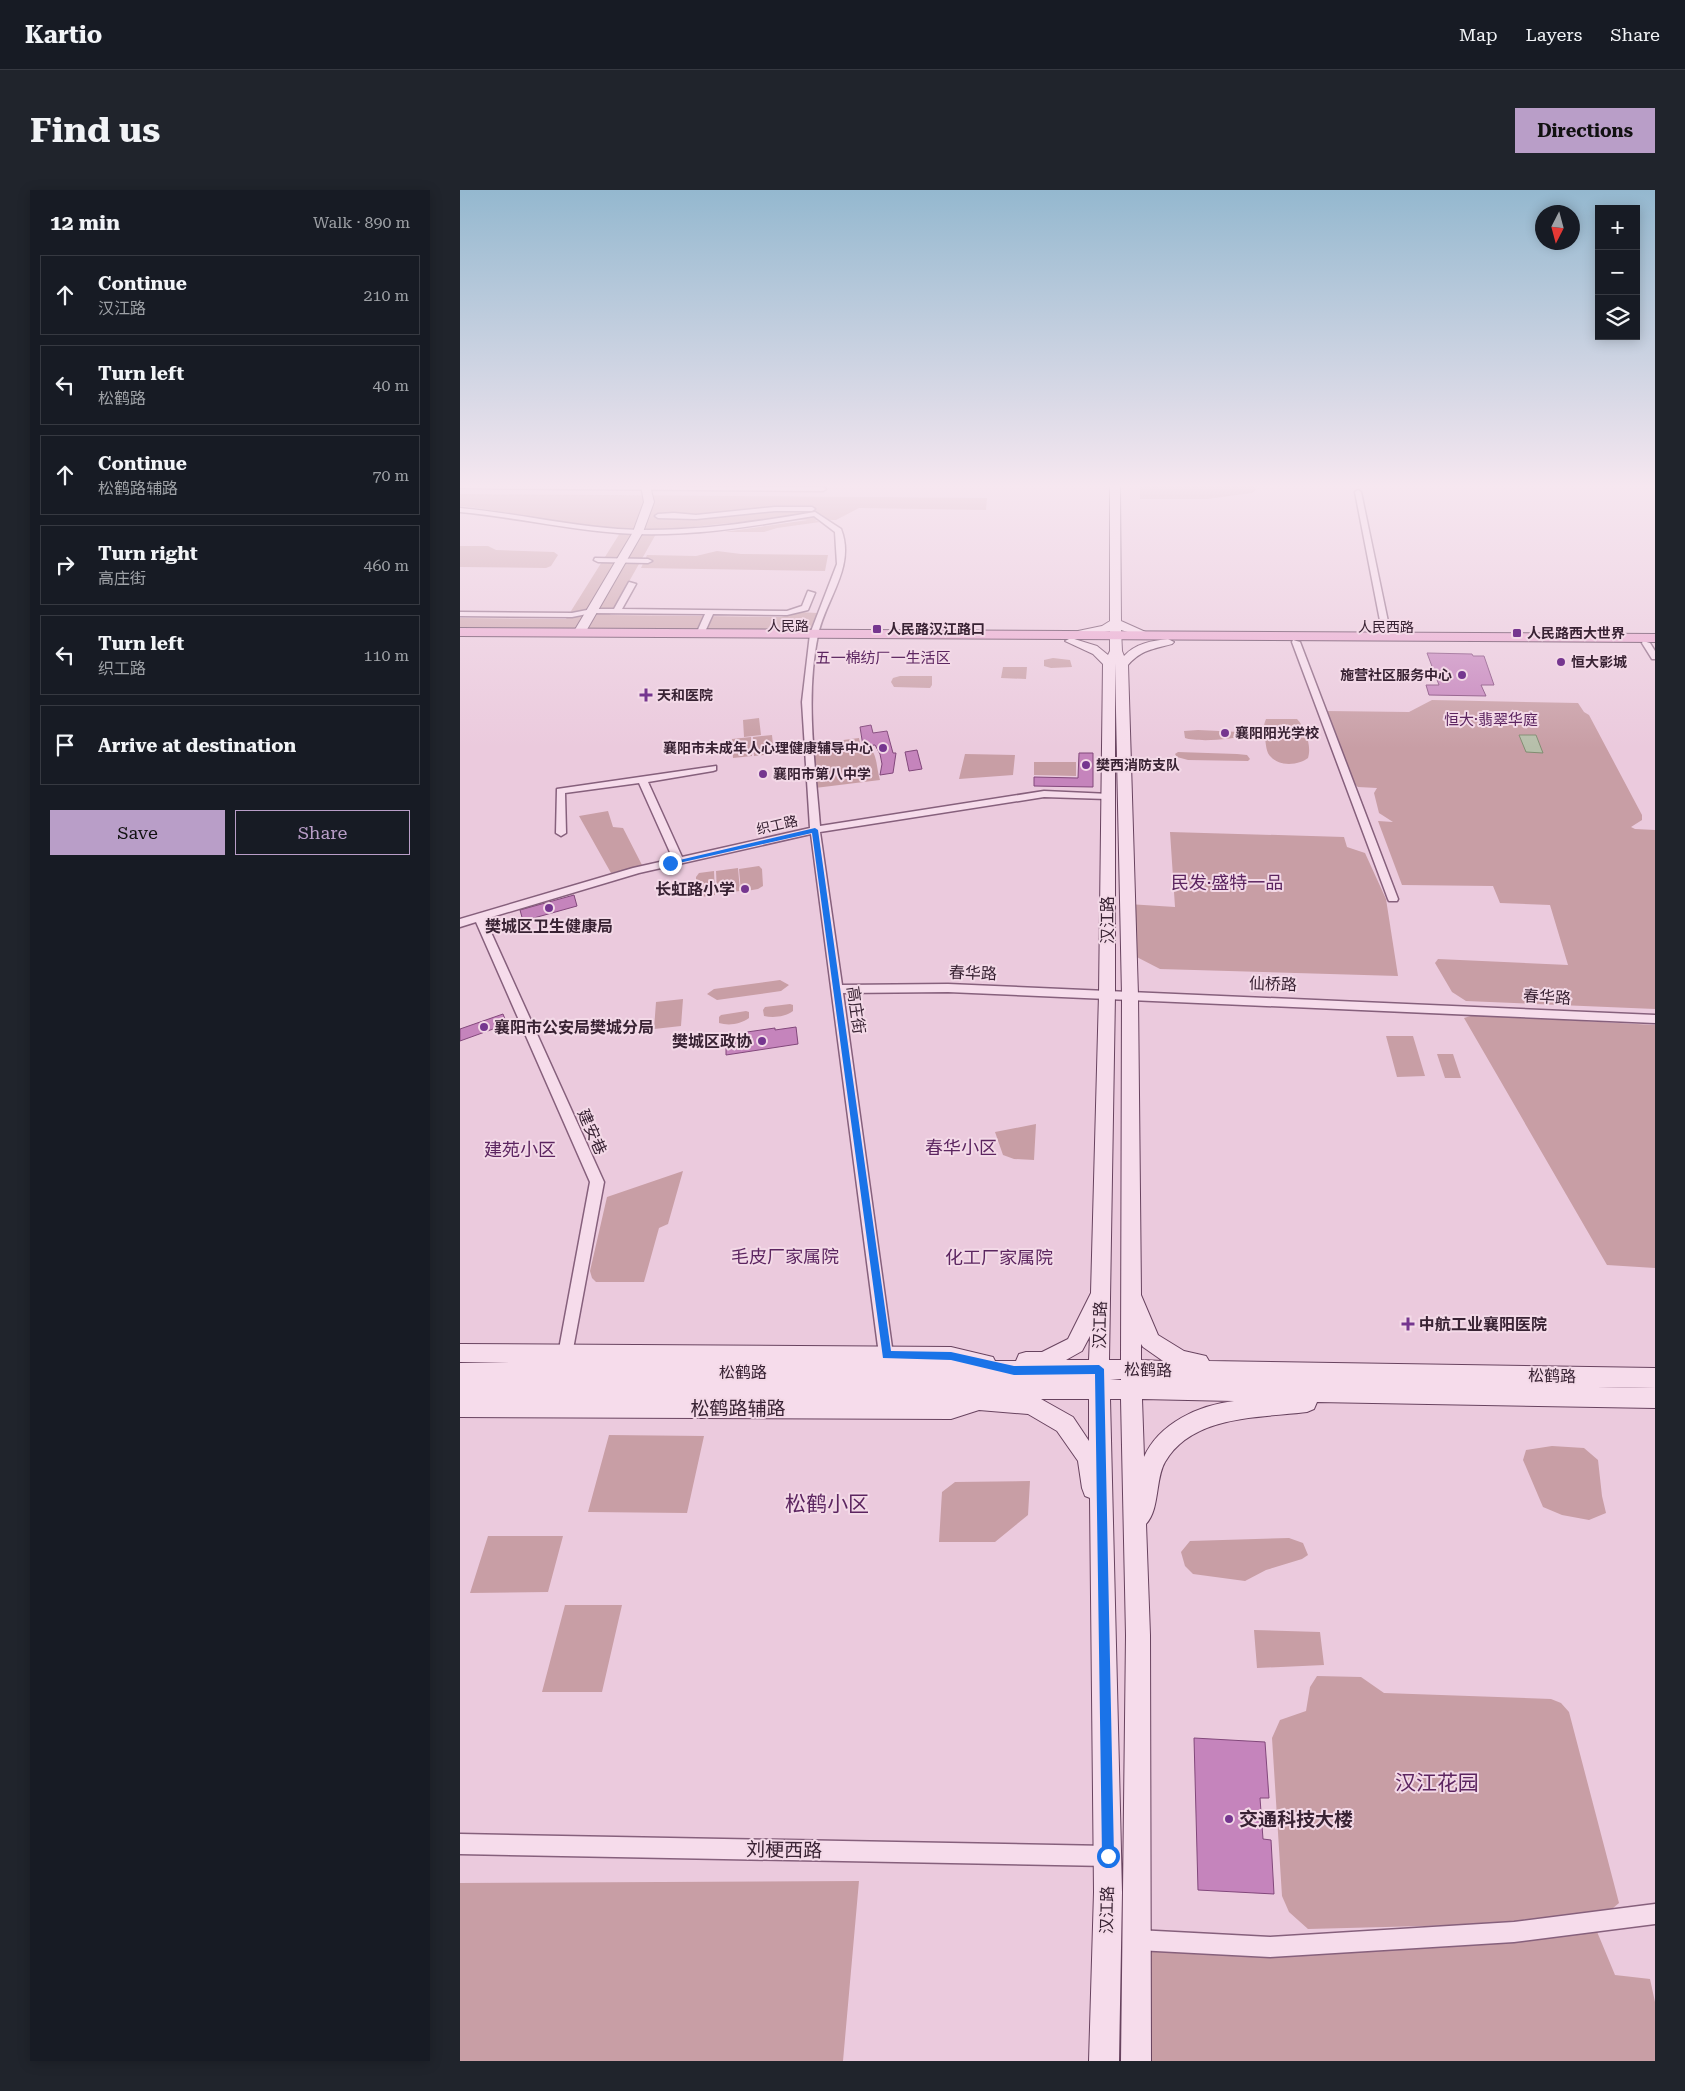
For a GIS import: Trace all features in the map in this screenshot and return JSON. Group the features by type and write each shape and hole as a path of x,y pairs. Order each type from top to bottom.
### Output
{"main road":[{"path":"579,633 613,573"},
{"name":"汉江路","path":"1116,573 1116,646 1130,995 1131,1380 1138,1635 1136,2061"},
{"name":"人民路","path":"460,632 700,634 814,638 1082,634 1116,646"},
{"name":"人民西路","path":"1116,646 1144,634 1652,641"},
{"name":"人民路","path":"460,638 814,638 1071,641 1116,646"},
{"path":"1071,641 1089,646 1103,654 1116,646 1133,652 1143,646 1168,642"},
{"name":"人民西路","path":"1116,646 1168,642 1652,641"},
{"name":"汉江路","path":"1104,2061 1108,1856 1100,1379 1107,994 1107,796 1116,646"},
{"path":"977,1362 1044,1361 1075,1345 1101,1292"},
{"path":"1131,1292 1150,1341 1180,1360 1258,1372"},
{"path":"460,1353 564,1362"},
{"path":"889,1372 951,1356 977,1362 1014,1380"},
{"name":"松鹤路","path":"460,1372 564,1362 889,1372 1014,1380 1131,1380 1374,1393 1652,1390"},
{"name":"松鹤路","path":"803,1399 889,1372"},
{"name":"松鹤路","path":"1131,1380 1258,1372 1652,1390"},
{"name":"松鹤路辅路","path":"460,1407 506,1399 803,1399 951,1409 974,1402 1014,1380"},
{"path":"460,1390 506,1399"},
{"path":"1135,1538 1155,1457 1180,1429 1216,1412 1374,1393"},
{"path":"974,1402 1030,1404 1065,1424 1088,1457 1103,1542"}],"street":[{"name":"高庄街","path":"838,573 814,638 806,702 815,830 889,1372"},
{"path":"1374,573 1387,636"},
{"path":"617,611 632,584"},
{"path":"460,614 572,615 592,611 787,613 805,608 810,593"},
{"path":"700,634 710,612"},
{"path":"1652,641 1655,657"},
{"path":"1296,642 1393,899"},
{"path":"561,833 560,791 713,768"},
{"path":"642,780 680,860"},
{"name":"织工路","path":"460,923 637,870 815,830 1044,794 1107,796"},
{"name":"建安巷","path":"479,918 597,1182 564,1362"},
{"name":"春华路","path":"837,989 948,988 1107,994"},
{"name":"仙桥路","path":"1107,994 1438,1009"},
{"name":"春华路","path":"1438,1009 1655,1019"},
{"name":"刘梗西路","path":"460,1844 1108,1856"},
{"path":"1136,1940 1270,1947 1514,1932 1655,1914"}],"shaded area":[{"path":"595,573 634,573 610,615 781,617 799,612 817,613 811,631 460,627 460,618 566,619"},
{"path":"1053,658 1070,660 1072,667 1051,668 1044,666 1044,660"},
{"path":"1003,667 1027,667 1026,679 1001,678"},
{"path":"900,676 932,676 932,685 930,688 894,687 891,682 893,678"},
{"path":"1432,700 1578,703 1584,712 1589,715 1642,815 1642,820 1631,827 1655,830 1655,1009 1466,1001 1452,992 1435,963 1438,959 1568,965 1550,905 1500,903 1493,886 1402,885 1378,821 1393,822 1379,813 1374,793 1377,788 1358,787 1352,782 1326,711 1409,712"},
{"path":"759,718 761,735 744,737 743,720"},
{"path":"1266,719 1297,719 1307,737 1308,758 1300,762 1284,764 1271,757 1267,751 1265,738 1264,726"},
{"path":"1184,731 1240,732 1244,735 1215,740 1185,738"},
{"path":"772,735 774,754 754,756 753,737"},
{"path":"1519,735 1536,735 1543,753 1526,752"},
{"path":"751,737 752,756 733,758 732,739"},
{"path":"859,738 861,748 870,747 873,751 880,780 815,788 812,744"},
{"path":"1178,752 1237,754 1247,755 1250,759 1248,761 1188,760 1177,757 1175,754"},
{"path":"965,754 1015,755 1013,775 959,779"},
{"path":"1034,762 1076,762 1076,776 1034,775"},
{"path":"608,811 613,827 623,828 642,865 611,873 579,816"},
{"path":"1170,832 1344,837 1347,847 1365,853 1386,899 1398,976 1160,969 1129,953 1128,904 1175,907"},
{"path":"759,866 762,869 763,886 758,889 741,892 739,869"},
{"path":"738,868 740,891 717,894 716,871"},
{"path":"714,871 715,895 701,897 696,895 696,877 699,873"},
{"path":"780,980 789,985 781,991 717,1000 707,994 714,989"},
{"path":"683,999 681,1026 654,1029 656,1002"},
{"path":"793,1005 793,1011 786,1015 764,1016 763,1010 765,1007"},
{"path":"749,1012 749,1018 742,1022 731,1024 719,1023 721,1015"},
{"path":"1474,1015 1655,1025 1655,1268 1607,1265 1464,1018"},
{"path":"1386,1036 1413,1036 1425,1076 1397,1077"},
{"path":"1437,1054 1453,1054 1461,1078 1445,1078"},
{"path":"1036,1124 1034,1160 1014,1159 1003,1155 995,1132"},
{"path":"683,1171 668,1224 659,1228 644,1282 596,1282 592,1278 590,1271 607,1197"},
{"path":"609,1435 704,1436 687,1513 588,1512"},
{"path":"1552,1446 1584,1448 1598,1460 1606,1513 1589,1520 1562,1515 1543,1507 1523,1460 1526,1450"},
{"path":"1030,1481 1028,1515 995,1542 939,1542 942,1492 955,1482"},
{"path":"488,1536 563,1536 548,1592 470,1593"},
{"path":"1289,1538 1303,1543 1308,1555 1302,1559 1266,1570 1245,1581 1193,1574 1185,1566 1181,1552 1190,1541"},
{"path":"565,1605 622,1605 602,1692 542,1692"},
{"path":"1254,1630 1320,1632 1324,1665 1257,1668"},
{"path":"1317,1676 1361,1677 1384,1693 1551,1699 1561,1703 1569,1712 1619,1903 1606,1914 1501,1924 1308,1929 1289,1912 1282,1896 1272,1738 1280,1720 1306,1711 1310,1687"},
{"path":"859,1881 843,2061 460,2061 460,1883"},
{"path":"1593,1922 1615,1975 1650,1979 1655,2002 1655,2061 1136,2061 1137,1940 1270,1947"}],"building":[{"name":"施营社区服务中心","path":"1427,653 1484,656 1494,685 1481,685 1486,696 1429,695 1426,685 1439,685"},
{"path":"871,725 873,733 887,731 893,753 896,753 893,773 880,775 882,764 880,754 875,745 863,746 860,727"},
{"path":"917,750 922,769 909,771 905,752"},
{"name":"樊西消防支队","path":"1079,753 1093,753 1093,787 1034,786 1034,777 1078,778"},
{"name":"樊城区卫生健康局","path":"574,895 577,906 523,921 520,910"},
{"name":"襄阳市公安局樊城分局","path":"503,1014 507,1024 460,1041 460,1029"},
{"name":"樊城区政协","path":"796,1027 798,1044 726,1055 726,1038 747,1035 747,1032"},
{"name":"交通科技大楼","path":"1194,1738 1265,1742 1269,1798 1260,1798 1263,1839 1271,1840 1274,1894 1198,1890"}],"place":[{"name":"人民路汉江路口","path":"877,629"},
{"name":"人民路西大世界","path":"1517,633"},
{"name":"恒大影城","path":"1561,662"},
{"name":"施营社区服务中心","path":"1462,675"},
{"name":"天和医院","path":"646,695"},
{"name":"襄阳阳光学校","path":"1225,733"},
{"name":"襄阳市未成年人心理健康辅导中心","path":"883,748"},
{"name":"樊西消防支队","path":"1086,765"},
{"name":"襄阳市第八中学","path":"763,774"},
{"name":"长虹路小学","path":"745,889"},
{"name":"樊城区卫生健康局","path":"549,908"},
{"name":"襄阳市公安局樊城分局","path":"484,1027"},
{"name":"樊城区政协","path":"762,1041"},
{"name":"中航工业襄阳医院","path":"1408,1324"},
{"name":"交通科技大楼","path":"1229,1819"}],"district":[{"name":"五一棉纺厂一生活区","path":"883,658"},
{"name":"恒大·翡翠华庭","path":"1491,720"},
{"name":"民发·盛特一品","path":"1227,882"},
{"name":"春华小区","path":"961,1147"},
{"name":"建苑小区","path":"520,1149"},
{"name":"毛皮厂家属院","path":"785,1256"},
{"name":"化工厂家属院","path":"999,1257"},
{"name":"松鹤小区","path":"827,1504"},
{"name":"汉江花园","path":"1437,1783"}],"route":[{"path":"670,863 815,830 886,1355 951,1356 1014,1371 1099,1369 1108,1856"}]}
